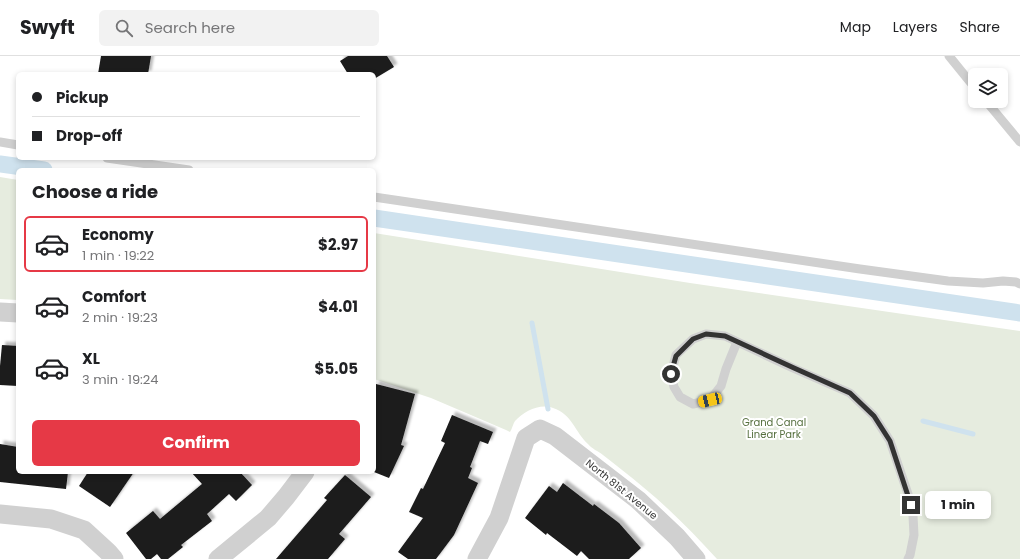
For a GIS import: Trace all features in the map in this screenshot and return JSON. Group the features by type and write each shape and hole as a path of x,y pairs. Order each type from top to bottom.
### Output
{"street":[{"path":"0,312 16,313"},
{"name":"North 81st Avenue","path":"477,559 499,518 526,438 540,429 555,436 638,500 677,537 696,559"},
{"path":"218,559 268,518 303,474"},
{"path":"0,514 51,518 84,530 114,559"}],"lane":[{"path":"949,56 968,79"},
{"path":"992,108 1020,142"},
{"path":"0,142 16,145"},
{"path":"121,160 175,168"},
{"path":"376,197 948,280 983,283 1003,281 1018,282"},
{"path":"737,342 720,386 710,400 693,404 680,397 674,387 671,374 676,356 693,339 706,334 725,336 850,393 874,416 890,441 908,494 913,516 914,535 910,556 908,559"}],"green space":[{"path":"0,177 16,180 16,300 0,299"},
{"name":"Grand Canal Linear Park","path":"376,233 690,283 1020,331 1020,559 717,559 691,531 653,495 603,455 593,449 565,414 553,408 538,407 523,414 515,421 510,432 431,398 376,380"}],"building":[{"path":"101,56 151,56 148,72 98,72"},
{"path":"348,56 387,56 394,67 376,78 376,72 347,72 340,61"},
{"path":"2,345 16,346 16,386 0,385"},
{"path":"376,384 415,394 401,445 404,446 389,478 376,473"},
{"path":"452,415 493,432 488,444 480,441 470,467 472,468 468,478 478,483 454,535 436,559 408,559 398,552 423,518 409,512 421,488 423,489 445,443 441,441"},
{"path":"0,444 16,447 16,474 68,474 66,489 0,482"},
{"path":"87,474 133,474 110,507 79,486"},
{"path":"193,474 242,474 252,485 236,501 229,494 207,514 212,521 181,545 183,547 168,559 161,559 157,554 151,559 146,559 126,533 153,511 160,519 202,484"},
{"path":"345,475 371,497 339,534 345,539 328,559 276,559 327,500 324,498"},
{"path":"563,483 593,506 594,504 619,523 641,548 629,559 589,559 581,551 577,556 547,533 546,535 525,518 549,486 557,492"}],"waterway":[{"path":"0,164 29,168"},
{"path":"376,218 1020,313"},
{"path":"532,323 548,409"},
{"path":"923,421 973,434"}],"route":[{"path":"671,374 676,356 693,339 706,334 725,336 850,393 874,416 890,441 911,505"}]}
